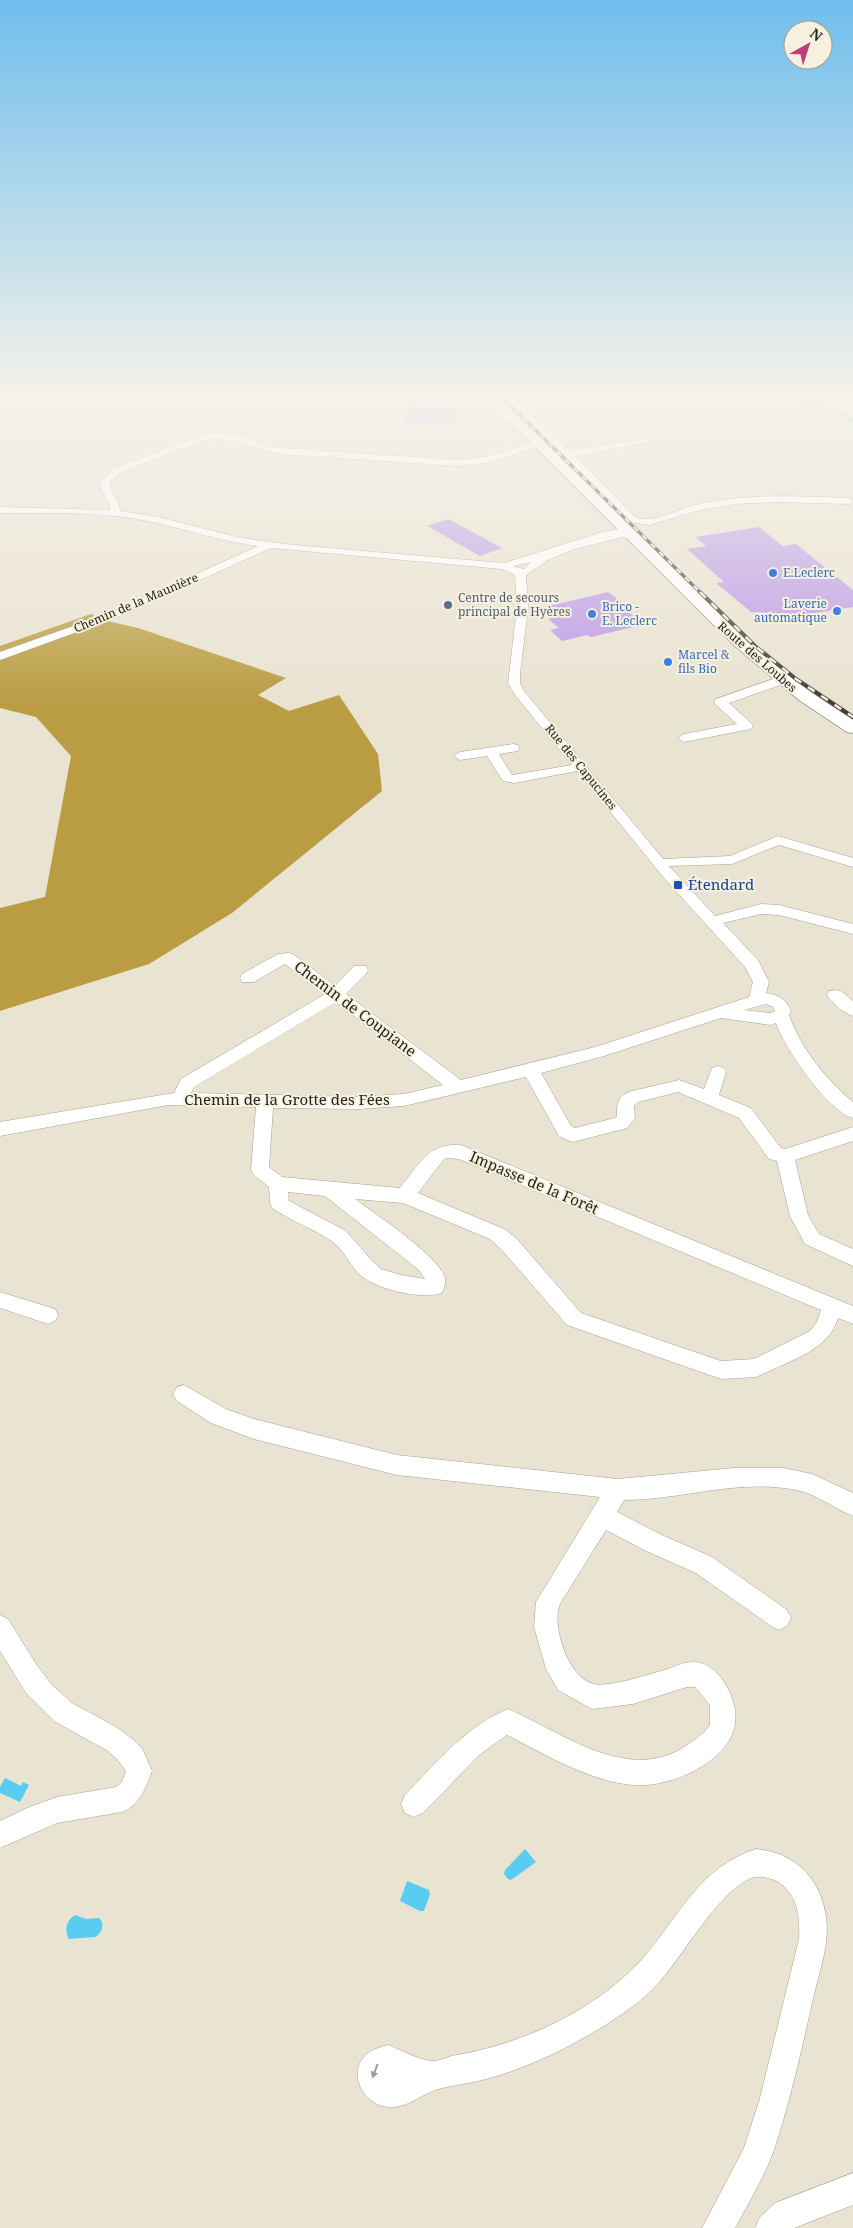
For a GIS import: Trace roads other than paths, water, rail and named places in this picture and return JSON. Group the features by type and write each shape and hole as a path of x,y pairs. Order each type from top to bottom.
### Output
{"main road":[{"name":"Route des Loubes","path":"587,496 620,532 670,575 728,632 782,680 827,713 853,728"}],"street":[{"path":"109,496 115,505 116,513"},
{"path":"609,496 632,520 648,523 701,506 773,499 850,501"},
{"path":"0,510 116,513 158,520 219,537 269,545 519,567 620,532"},
{"path":"519,567 620,532"},
{"name":"Chemin de la Maunière","path":"0,656 123,611 269,545"},
{"name":"Rue des Capucines","path":"519,567 523,580 523,602 514,683 519,692 660,864 756,970 761,982 766,1009"},
{"path":"684,738 747,726 720,702 782,680"},
{"path":"460,756 513,748"},
{"path":"491,752 508,778 515,779 580,767"},
{"path":"660,864 732,860 778,840 853,863"},
{"path":"718,926 761,908 779,910 853,928"},
{"name":"Rue des Capucines","path":"718,926 760,963 771,981 766,1009"},
{"name":"Chemin de Coupiane","path":"248,978 283,958 288,958 458,1087"},
{"path":"180,1100 187,1083 336,995 360,970"},
{"path":"835,995 853,1010"},
{"path":"766,1009 777,1030 789,1036 824,1086 853,1112"},
{"name":"Chemin de la Grotte des Fées","path":"0,1129 168,1100 358,1103 404,1100 598,1052 715,1014 766,1009"},
{"path":"531,1070 565,1131 573,1135 621,1123 626,1118 625,1104 632,1097 679,1086 745,1113 775,1154 785,1156 853,1134"},
{"path":"709,1098 718,1072"},
{"path":"265,1101 261,1133 260,1170 278,1184 405,1196 497,1234 509,1244 574,1319 721,1370 756,1368 817,1337 826,1326 832,1306"},
{"name":"Impasse de la Forêt","path":"405,1196 438,1154 447,1151 461,1152 853,1315"},
{"path":"785,1156 799,1216 812,1239 853,1258"},
{"path":"278,1184 279,1203 294,1214 307,1217 341,1237 370,1272 409,1286 426,1289 435,1287 435,1278 426,1264 328,1188"},
{"path":"0,1300 48,1315"},
{"path":"184,1394 220,1416 254,1429 397,1465 601,1487 617,1491 681,1484 781,1477 799,1480 816,1486 853,1505"},
{"path":"414,1804 472,1745 495,1726 508,1722 617,1770 643,1773 668,1771 711,1744 721,1732 725,1718 718,1692 700,1675 688,1675 633,1692 592,1697 567,1680 555,1660 546,1627 548,1602 617,1491"},
{"path":"602,1516 654,1543 704,1565 779,1618"},
{"path":"0,1627 16,1656 45,1696 62,1712 122,1745 131,1753 138,1771 131,1791 122,1799 58,1810 36,1817 0,1835"},
{"path":"432,2076 486,2064 539,2046 593,2017 643,1978 673,1945 720,1883 731,1873 755,1863 781,1868 796,1877 811,1903 814,1921 813,1939 775,2098 757,2154 718,2228"},
{"path":"771,2228 786,2214 853,2189"}],"water":[{"path":"5,1778 21,1786 23,1782 29,1785 20,1802 0,1793 0,1787"},
{"path":"525,1849 536,1862 511,1880 508,1879 504,1874 505,1870"},
{"path":"407,1881 429,1890 430,1894 424,1911 420,1911 400,1901"},
{"path":"75,1915 86,1919 99,1918 102,1925 98,1935 96,1937 69,1939 67,1926"}],"railway":[{"path":"603,496 701,593"},
{"path":"700,592 755,646 796,679 853,717"}],"place":[{"name":"E.Leclerc","path":"773,573"},
{"name":"Centre de secours principal de Hyères","path":"448,605"},
{"name":"Laverie automatique","path":"837,611"},
{"name":"Brico - E. Leclerc","path":"592,614"},
{"name":"Marcel & fils Bio","path":"668,662"},
{"name":"Étendard","path":"678,885"}]}
